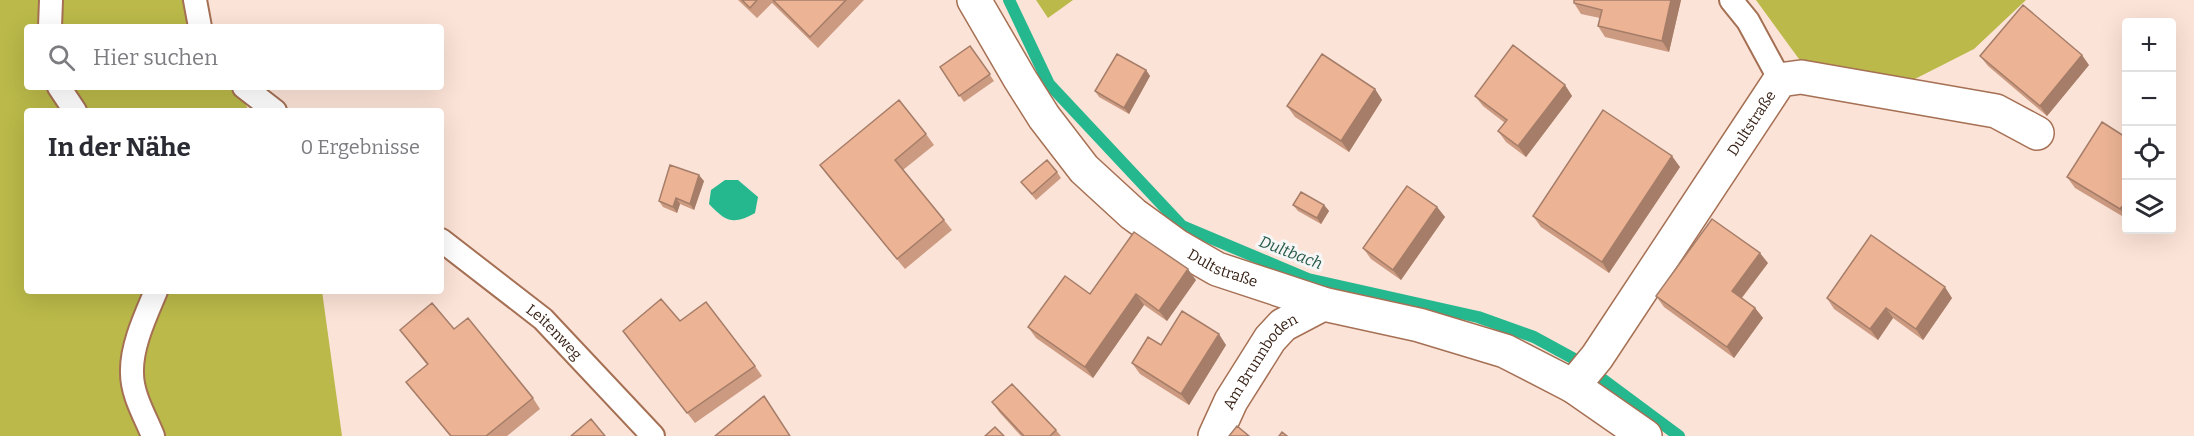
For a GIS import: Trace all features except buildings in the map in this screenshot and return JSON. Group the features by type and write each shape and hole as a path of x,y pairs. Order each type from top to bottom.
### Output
{"street":[{"name":"Dultstraße","path":"974,0 1044,117 1084,169 1103,189 1133,214 1177,246 1217,269 1323,304 1419,325 1584,373 1645,436"},
{"name":"Dultstraße","path":"1584,373 1780,80 1801,77 1996,111 2037,133"},
{"name":"Am Brunnboden","path":"1215,436 1231,401 1270,339 1283,325 1323,304"}],"lane":[{"path":"50,24 51,0"},
{"path":"195,0 199,24"},
{"path":"1731,0 1748,21 1780,80"},
{"path":"61,90 73,108"},
{"path":"248,90 270,108"},
{"name":"Leitenweg","path":"444,242 543,319 653,436"},
{"path":"153,436 138,400 132,373 138,337 155,294"}],"shaded area":[{"path":"0,0 194,0 206,24 24,24 24,90 238,90 248,108 24,108 24,294 322,294 342,436 0,436"},
{"path":"1036,0 1073,0 1048,18"},
{"path":"1756,0 2026,0 1974,49 1901,86 1807,70"},
{"path":"725,180 738,180 758,197 755,213 741,219 730,220 720,215 709,204 711,190"}],"waterway":[{"name":"Dultbach","path":"1009,0 1049,84 1182,226 1308,279 1478,317 1534,337 1578,361 1679,436"}]}
